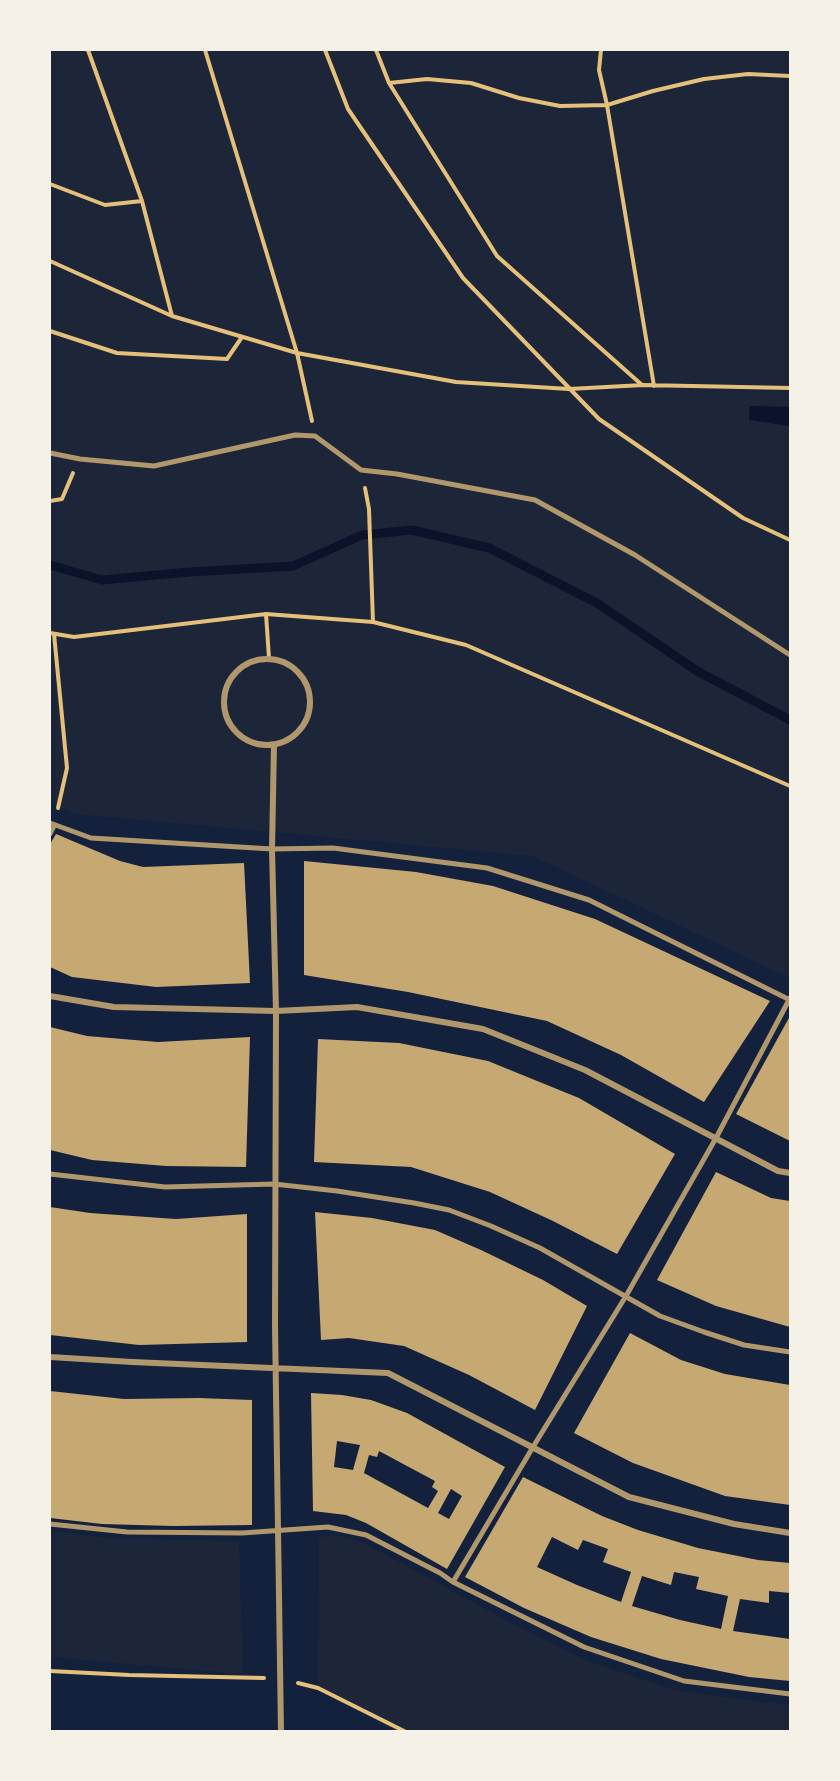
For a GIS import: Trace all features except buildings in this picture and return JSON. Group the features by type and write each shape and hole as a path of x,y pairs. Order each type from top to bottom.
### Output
{"street":[{"path":"50,453 80,459 154,466 295,435 315,436 361,470 396,474 535,500 635,555 790,655"},
{"path":"269,658 283,661 295,668 304,679 310,692 310,707 306,720 298,732 287,741 274,745 259,745 245,740 234,730 226,718 223,704 228,682 241,666 254,659 269,658"},
{"path":"274,745 272,849 276,1011 275,1368 280,1731"},
{"path":"50,834 52,824 92,838 272,849 333,848 487,868 589,900 790,999 716,1138 626,1296 453,1582"},
{"path":"50,996 114,1007 276,1011 357,1007 483,1029 585,1070 778,1171 790,1173"},
{"path":"50,1174 165,1187 274,1184 348,1192 449,1210 540,1248 660,1316 744,1345 790,1352"},
{"path":"50,1357 388,1373 629,1497 734,1524 790,1533"},
{"path":"50,1524 127,1532 242,1533 328,1527 366,1535 453,1582 584,1647 684,1681 790,1694"}],"path":[{"path":"88,50 142,201 172,316"},
{"path":"205,50 297,353 315,436"},
{"path":"325,50 348,109 463,278 599,419 743,518 790,540"},
{"path":"376,50 389,84 497,256 643,385"},
{"path":"601,50 599,70 607,105 654,386"},
{"path":"389,84 427,79 471,83 519,98 560,106 607,105 704,79 748,74 790,76"},
{"path":"50,184 105,205 142,201"},
{"path":"50,261 172,316 242,337 297,353 456,382 569,389 643,385 790,388"},
{"path":"50,331 117,352 227,359 242,337"},
{"path":"50,501 62,499 80,459"},
{"path":"369,509 373,622"},
{"path":"266,614 269,658"},
{"path":"52,824 67,768 52,634 74,637 266,614 373,622 466,645 790,786"},
{"path":"50,1671 280,1678 318,1688 406,1731"}],"shaded area":[{"path":"50,50 790,50 790,978 533,856 76,814 50,802"},
{"path":"750,406 790,407 790,426 749,420"},
{"path":"50,1531 110,1538 239,1541 243,1674 50,1657"},
{"path":"337,1535 365,1543 511,1623 585,1660 674,1690 790,1704 790,1731 395,1731 318,1688 319,1537"}],"waterway":[{"path":"50,565 102,580 293,566 362,535 412,530 489,548 597,603 697,671 790,720"}]}
